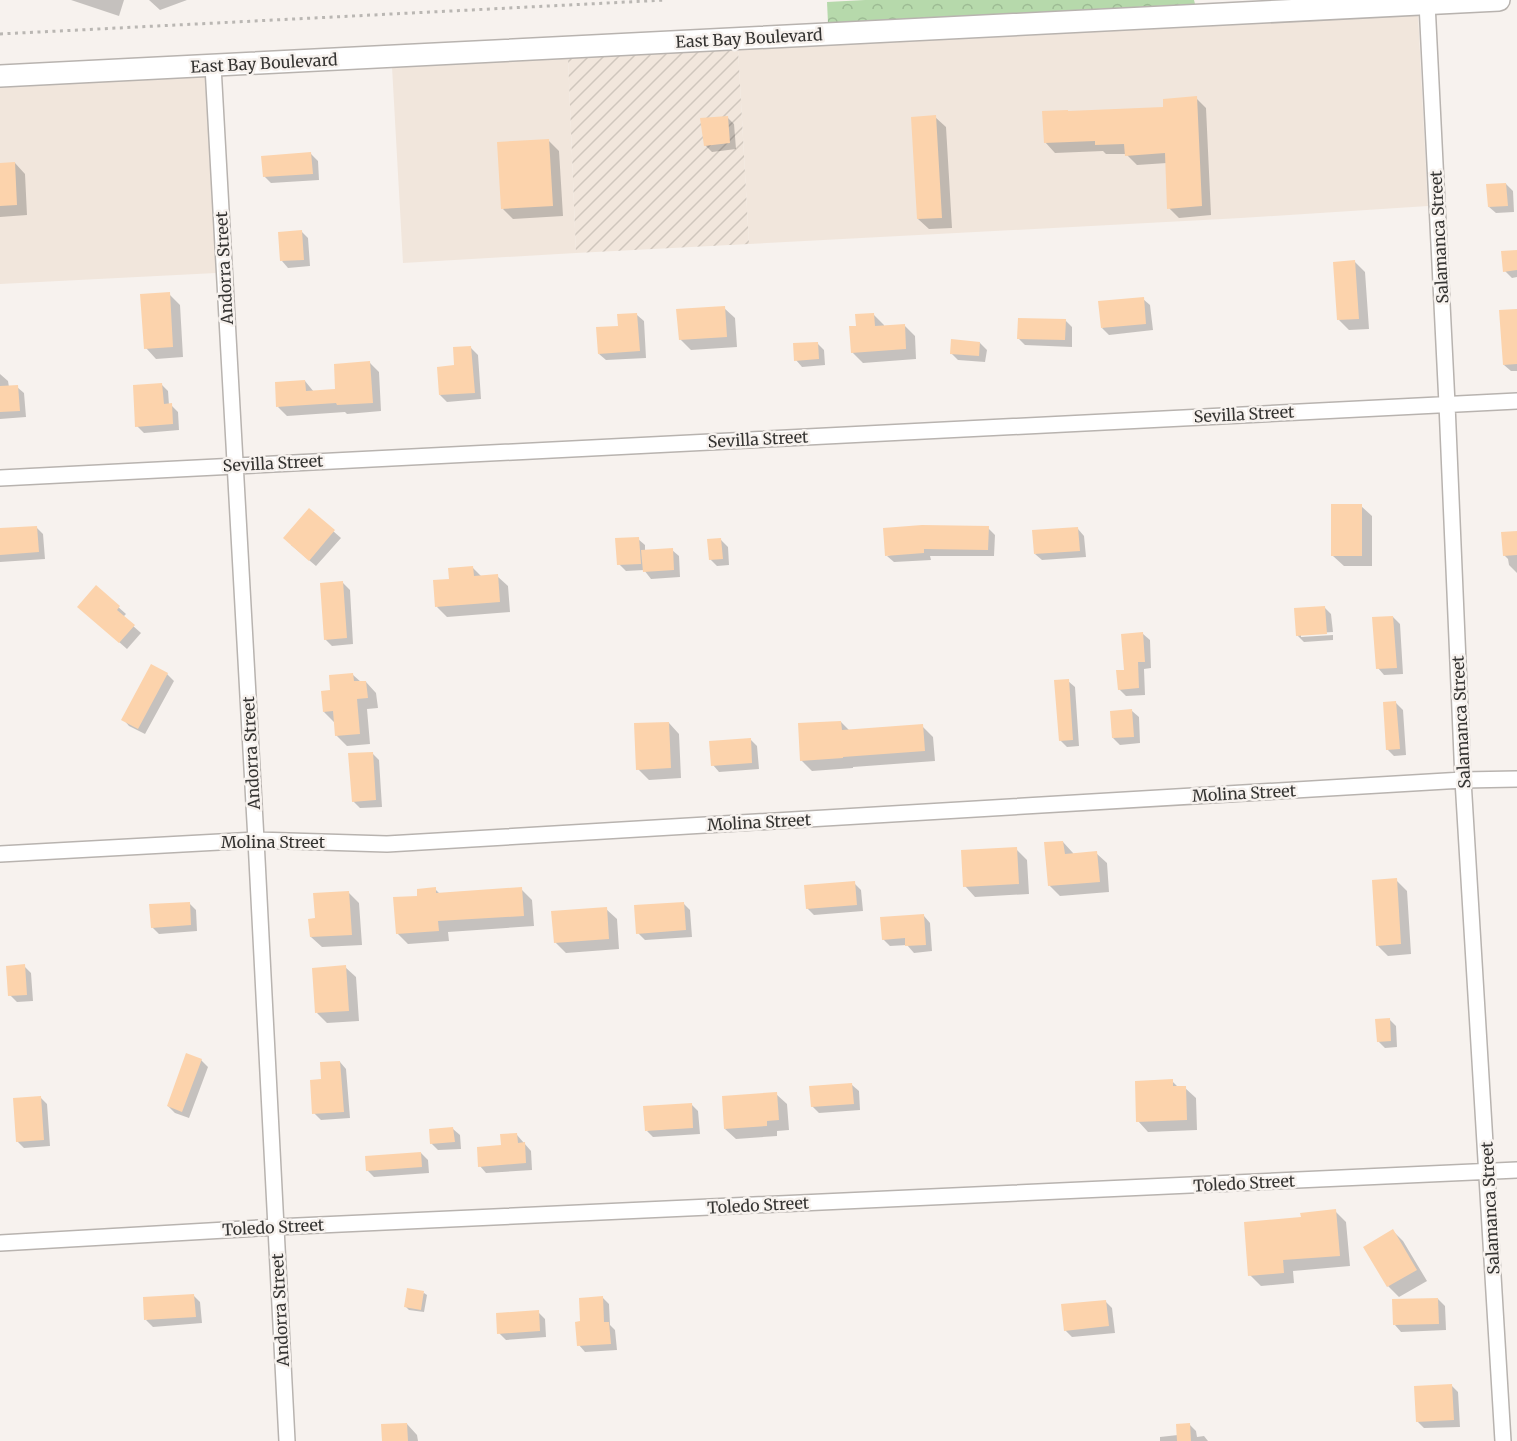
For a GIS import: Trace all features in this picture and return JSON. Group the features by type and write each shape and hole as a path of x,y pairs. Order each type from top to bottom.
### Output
{"main road":[{"name":"East Bay Boulevard","path":"0,76 1324,4 1499,0"}],"street":[{"name":"Salamanca Street","path":"1427,3 1463,780 1503,1441"},
{"name":"Andorra Street","path":"213,66 287,1441"},
{"name":"Sevilla Street","path":"0,478 1517,401"},
{"name":"Molina Street","path":"0,854 256,840 387,844 1463,780 1517,779"},
{"name":"Toledo Street","path":"0,1243 276,1227 1517,1170"}],"path":[{"path":"0,34 666,0"}],"shaded area":[{"path":"1418,14 1428,206 749,244 738,49"},
{"path":"738,49 749,244 576,253 568,58"},
{"path":"568,58 576,253 403,263 392,67"},
{"path":"205,76 216,273 0,284 0,87"}],"green space":[{"path":"1194,0 1195,4 828,23 827,2"}],"building":[{"path":"1197,96 1202,206 1167,209 1165,153 1125,156 1124,144 1095,145 1095,141 1044,143 1042,111 1163,107 1163,99"},
{"path":"936,115 942,218 917,219 911,117"},
{"path":"728,116 730,143 704,146 700,118"},
{"path":"549,139 553,206 501,209 497,142"},
{"path":"311,152 313,174 263,177 261,156"},
{"path":"15,162 17,205 0,206 0,163"},
{"path":"1506,183 1508,206 1488,207 1486,184"},
{"path":"302,230 304,260 280,261 278,232"},
{"path":"1517,250 1517,270 1503,272 1501,251"},
{"path":"1355,260 1359,319 1337,320 1333,262"},
{"path":"170,292 173,347 144,349 140,294"},
{"path":"1144,297 1146,324 1101,328 1098,301"},
{"path":"725,306 727,337 679,340 676,309"},
{"path":"1517,309 1517,364 1503,365 1499,310"},
{"path":"637,313 640,351 598,354 596,327 618,326 617,314"},
{"path":"874,313 875,326 905,324 906,349 851,353 849,326 856,326 855,314"},
{"path":"1018,318 1066,319 1065,340 1017,339"},
{"path":"951,339 980,342 979,356 950,354"},
{"path":"818,342 819,359 794,361 793,343"},
{"path":"471,346 475,393 439,395 437,367 454,365 453,347"},
{"path":"370,361 373,403 276,407 275,382 305,380 306,391 335,389 334,364"},
{"path":"162,383 164,404 172,403 173,424 135,427 133,385"},
{"path":"18,385 20,411 0,412 0,386"},
{"path":"1331,504 1362,504 1362,556 1331,556"},
{"path":"309,508 335,530 309,561 283,538"},
{"path":"922,525 989,526 988,550 924,549 924,553 885,556 883,528"},
{"path":"37,526 39,552 0,555 0,528"},
{"path":"1078,527 1080,551 1034,554 1032,530"},
{"path":"1517,531 1517,555 1503,556 1501,532"},
{"path":"639,537 641,564 617,565 615,538"},
{"path":"721,538 723,559 709,560 707,539"},
{"path":"673,548 674,570 643,572 641,550"},
{"path":"473,566 474,576 498,574 500,602 435,607 433,580 449,579 448,568"},
{"path":"343,581 347,638 324,640 320,583"},
{"path":"96,585 120,606 117,610 135,625 119,643 77,607"},
{"path":"1325,606 1327,634 1296,636 1294,608"},
{"path":"1393,616 1397,668 1376,669 1372,617"},
{"path":"1143,632 1145,662 1138,662 1139,688 1118,690 1116,670 1124,670 1121,634"},
{"path":"151,664 168,673 138,729 121,720"},
{"path":"353,673 354,681 366,681 368,698 357,699 360,734 335,736 333,711 323,712 321,691 330,690 329,675"},
{"path":"1069,679 1073,740 1059,741 1054,680"},
{"path":"1396,701 1400,749 1386,750 1383,702"},
{"path":"1132,709 1134,737 1112,738 1110,711"},
{"path":"841,721 842,730 923,724 925,751 800,761 798,723"},
{"path":"669,722 671,768 636,770 634,723"},
{"path":"751,738 752,763 711,766 709,741"},
{"path":"373,752 376,800 352,802 348,753"},
{"path":"1063,841 1065,854 1097,851 1100,882 1048,886 1044,842"},
{"path":"1017,847 1019,884 963,887 961,850"},
{"path":"1397,878 1401,944 1376,946 1372,880"},
{"path":"855,881 857,905 806,909 804,885"},
{"path":"436,887 436,893 522,887 524,916 438,921 439,931 396,934 393,897 417,896 417,889"},
{"path":"349,891 352,935 310,937 308,919 315,918 313,893"},
{"path":"190,902 191,925 151,928 149,904"},
{"path":"684,902 686,930 636,934 634,905"},
{"path":"607,907 609,939 554,943 551,911"},
{"path":"924,914 926,945 905,946 905,938 882,940 880,917"},
{"path":"25,964 27,995 8,996 6,966"},
{"path":"346,965 349,1011 315,1013 312,968"},
{"path":"1390,1018 1391,1041 1377,1042 1375,1019"},
{"path":"186,1053 202,1059 182,1112 167,1106"},
{"path":"340,1061 344,1112 312,1114 310,1080 321,1079 320,1062"},
{"path":"1173,1079 1173,1086 1186,1086 1187,1120 1136,1122 1135,1081"},
{"path":"852,1083 854,1104 811,1107 809,1086"},
{"path":"777,1092 779,1120 767,1121 767,1126 724,1129 722,1096"},
{"path":"41,1096 44,1140 16,1142 13,1098"},
{"path":"692,1103 693,1128 645,1131 643,1106"},
{"path":"453,1127 455,1142 430,1144 429,1129"},
{"path":"517,1133 518,1143 525,1142 526,1163 478,1167 477,1147 501,1145 500,1134"},
{"path":"421,1152 422,1167 366,1171 365,1156"},
{"path":"1336,1209 1340,1256 1283,1260 1284,1273 1248,1276 1244,1222 1301,1217 1300,1213"},
{"path":"1393,1229 1417,1270 1387,1287 1363,1247"},
{"path":"407,1288 424,1291 421,1310 404,1307"},
{"path":"194,1294 196,1317 144,1320 143,1297"},
{"path":"603,1296 604,1322 609,1322 611,1344 577,1346 575,1322 580,1321 579,1298"},
{"path":"1438,1298 1439,1324 1393,1325 1392,1299"},
{"path":"1106,1300 1109,1326 1064,1331 1061,1304"},
{"path":"539,1310 540,1331 497,1334 496,1313"},
{"path":"1452,1384 1454,1420 1416,1422 1414,1386"},
{"path":"407,1423 408,1441 382,1441 381,1424"},
{"path":"1190,1423 1191,1441 1177,1441 1176,1424"}]}
